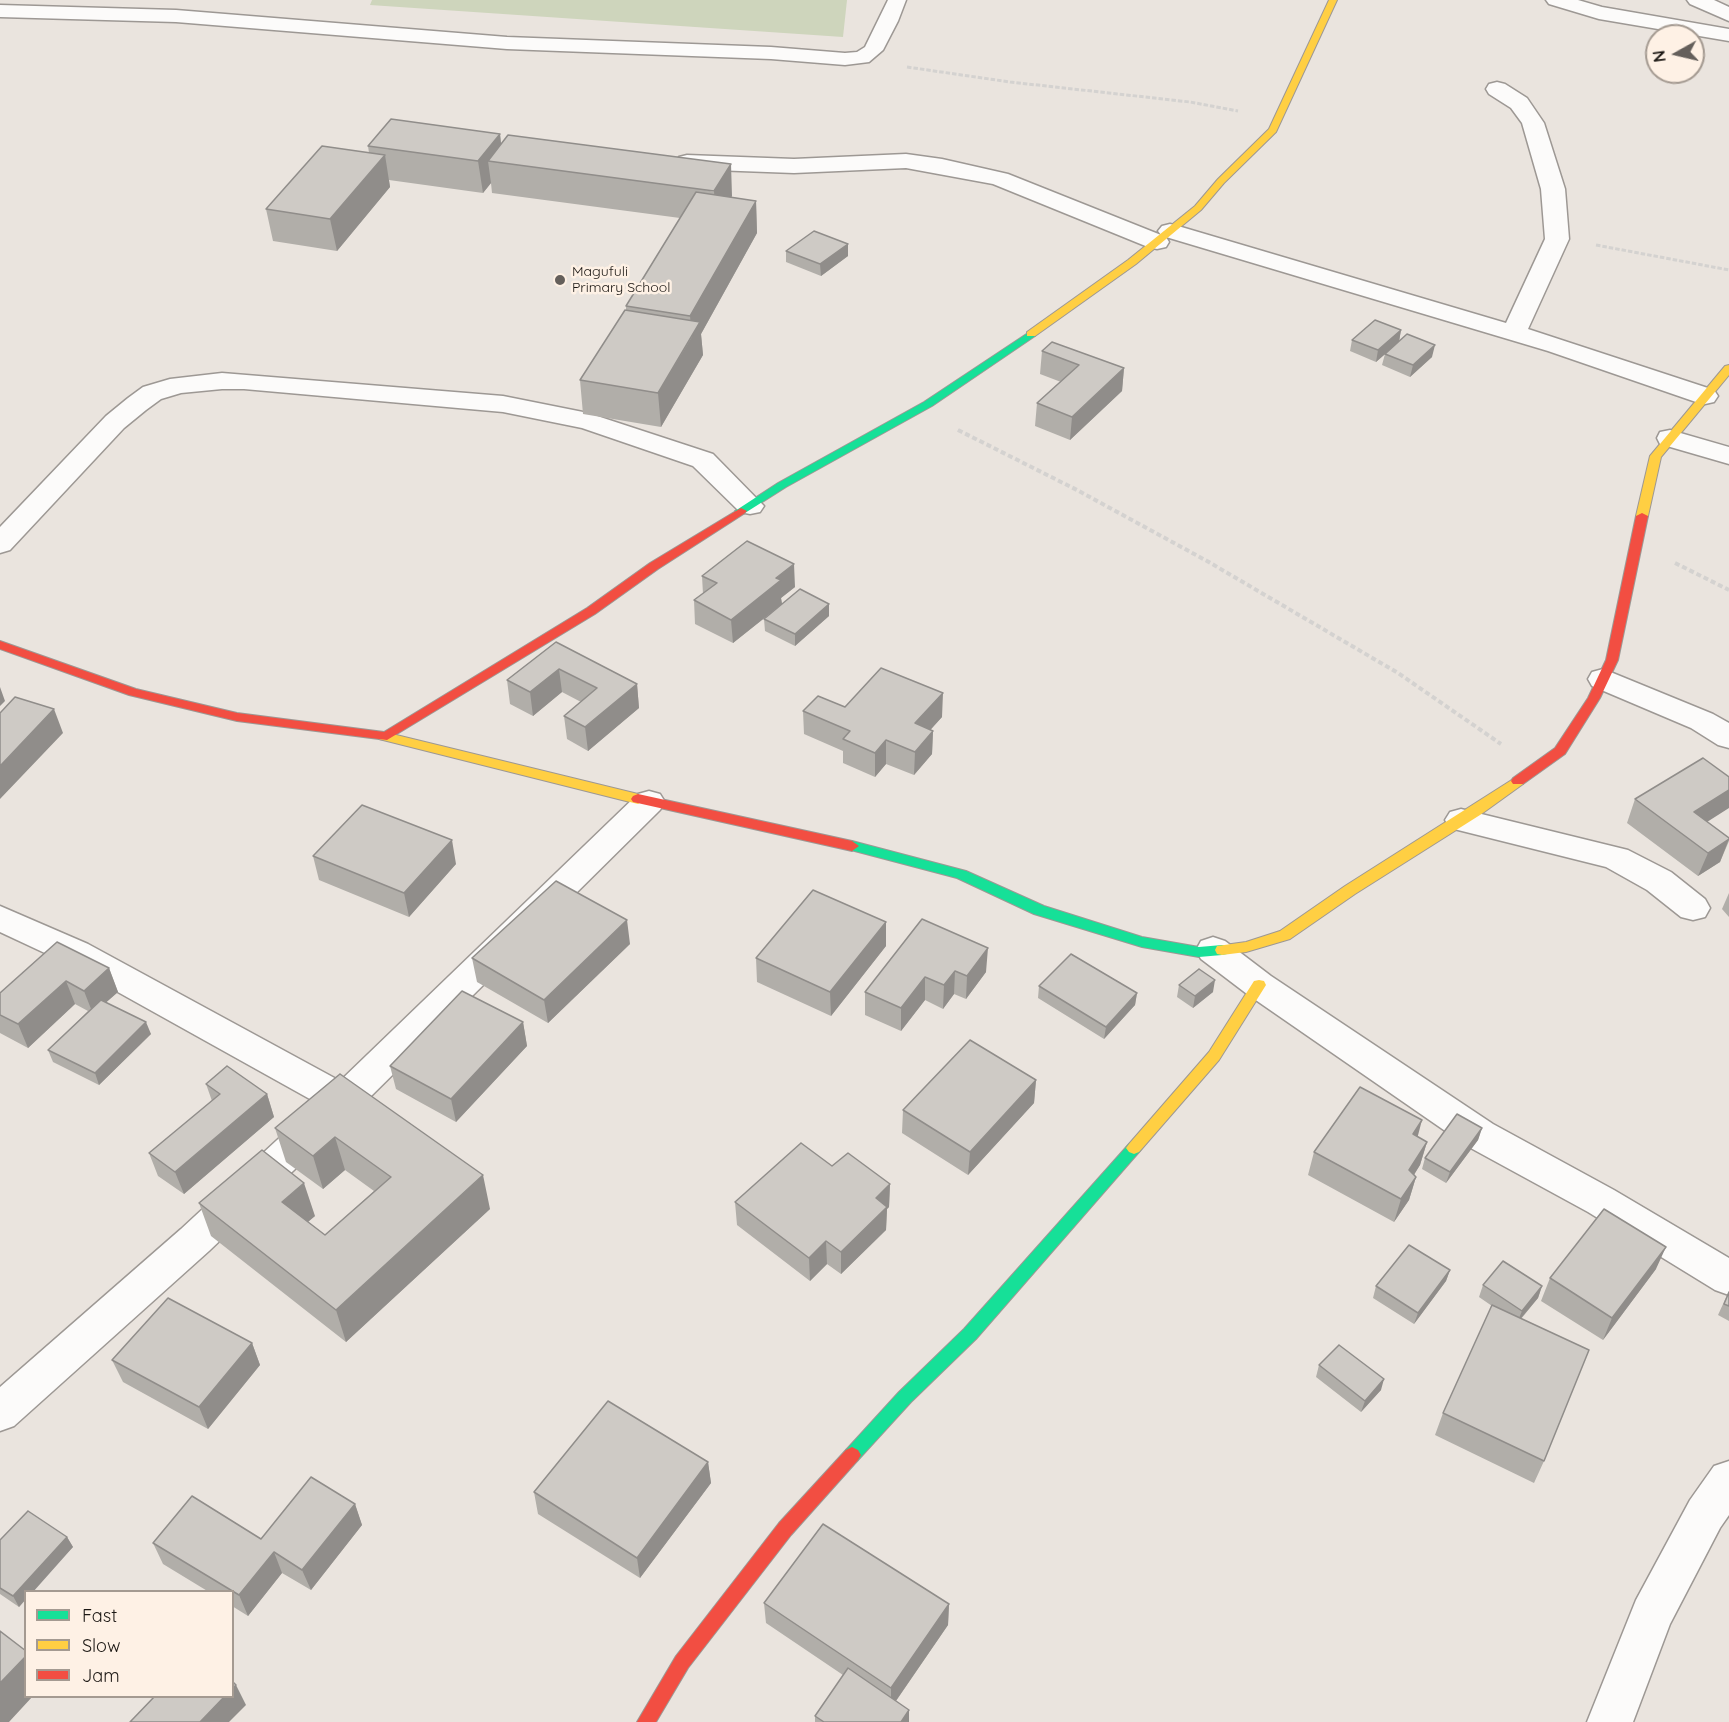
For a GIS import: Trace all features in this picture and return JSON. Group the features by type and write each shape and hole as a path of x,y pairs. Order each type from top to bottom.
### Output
{"street":[{"path":"387,736 591,611 654,566 782,485 916,411 1018,344 1164,236 1198,208 1221,181 1273,130 1333,0"},
{"path":"1556,0 1599,13 1729,35"},
{"path":"1697,0 1729,15"},
{"path":"1497,89 1519,103 1533,123 1553,189 1557,238 1514,333"},
{"path":"669,161 794,166 906,161 942,166 1000,179 1164,236 1514,333 1705,396"},
{"path":"0,645 133,692 226,715 387,736 649,802 805,834 961,874 1039,910 1142,942 1199,952 1246,947 1285,935 1350,890 1461,820 1560,751 1594,698 1612,660 1656,456 1729,368"},
{"path":"0,544 115,422 137,404 152,393 179,385 222,381 503,404 588,422 703,460 750,506"},
{"path":"1670,438 1729,456"},
{"path":"1603,679 1702,722 1729,737"},
{"path":"0,1413 195,1240 344,1100 649,802"},
{"path":"1461,820 1617,858 1659,881 1693,908"},
{"path":"0,918 76,953 344,1100"},
{"path":"1213,950 1259,985 1480,1135 1601,1201 1729,1278"},
{"path":"646,1722 682,1662 785,1528 905,1397 970,1334 1214,1056 1259,985"},
{"path":"1610,1722 1652,1615 1705,1515 1729,1480"}],"lane":[{"path":"0,10 176,16 507,44 862,58 873,50 889,21 897,0"}],"path":[{"path":"862,58 1010,82 1190,102 1278,118"},
{"path":"1557,238 1729,270"},
{"path":"916,411 983,441 1207,561 1398,673 1536,768"},
{"path":"1638,543 1729,590"}],"green space":[{"path":"372,0 847,0 843,37 370,5"}],"building":[{"path":"391,119 500,134 478,161 368,146"},
{"path":"508,135 731,164 714,191 488,161"},
{"path":"322,146 385,155 330,219 266,209"},
{"path":"696,192 756,201 690,316 626,306"},
{"path":"814,231 848,244 820,264 786,251"},
{"path":"625,310 700,322 658,393 580,380"},
{"path":"1375,320 1401,330 1378,350 1352,340"},
{"path":"1407,334 1435,345 1413,365 1385,354"},
{"path":"1052,342 1124,368 1072,417 1037,403 1079,365 1042,351"},
{"path":"747,541 794,564 776,578 781,580 731,620 694,600 717,583 702,576"},
{"path":"800,589 829,604 795,634 764,619"},
{"path":"556,642 637,684 585,727 564,716 597,688 559,669 530,692 507,680"},
{"path":"881,668 943,693 915,723 933,731 915,752 886,740 875,753 843,739 850,731 803,711 818,696 845,707"},
{"path":"15,697 54,709 0,766 0,713"},
{"path":"1703,758 1729,777 1729,790 1694,812 1729,838 1708,853 1635,799"},
{"path":"362,805 452,840 404,893 313,856"},
{"path":"556,881 627,920 544,1000 472,958"},
{"path":"813,890 886,922 830,992 756,958"},
{"path":"922,919 988,948 967,976 955,971 944,985 925,977 901,1008 865,992"},
{"path":"57,942 109,968 84,991 66,981 18,1024 0,1015 0,993"},
{"path":"1071,954 1137,993 1106,1027 1039,986"},
{"path":"1199,969 1215,980 1195,996 1179,985"},
{"path":"462,991 523,1022 451,1099 390,1066"},
{"path":"101,1000 146,1022 95,1073 48,1050"},
{"path":"970,1040 1036,1080 970,1152 903,1110"},
{"path":"227,1066 267,1094 175,1172 149,1153 220,1094 206,1084"},
{"path":"340,1074 483,1175 336,1310 199,1203 262,1150 304,1183 282,1202 325,1235 391,1177 335,1137 313,1156 275,1128"},
{"path":"1360,1087 1422,1120 1413,1134 1427,1142 1409,1170 1416,1177 1401,1199 1314,1152"},
{"path":"1457,1114 1482,1128 1450,1172 1425,1158"},
{"path":"801,1143 832,1166 848,1153 890,1184 876,1198 887,1207 841,1252 826,1241 809,1258 735,1202"},
{"path":"1604,1209 1666,1247 1612,1318 1550,1278"},
{"path":"1409,1245 1450,1270 1418,1313 1376,1286"},
{"path":"1503,1261 1542,1286 1522,1311 1483,1285"},
{"path":"1729,1292 1729,1306 1724,1304"},
{"path":"168,1298 252,1343 199,1407 112,1360"},
{"path":"1492,1305 1589,1350 1544,1461 1443,1413"},
{"path":"1339,1345 1384,1379 1365,1401 1319,1365"},
{"path":"608,1401 708,1462 637,1558 534,1492"},
{"path":"311,1477 355,1504 302,1570 274,1552 239,1595 153,1543 192,1496 261,1539"},
{"path":"28,1511 67,1537 13,1596 0,1588 0,1540"},
{"path":"823,1524 949,1604 891,1688 764,1603"},
{"path":"0,1631 24,1649 24,1658 0,1683"},
{"path":"848,1668 909,1710 901,1722 824,1722 815,1716"},
{"path":"153,1698 223,1698 200,1722 130,1722"}],"traffic: fast":[{"path":"741,511 782,485 928,404 1031,334"},
{"path":"852,846 961,874 1039,910 1142,942 1199,952 1222,950"},
{"path":"852,1455 905,1397 970,1334 1134,1148"}],"traffic: slow":[{"path":"1031,334 1132,262 1198,208 1221,181 1273,130 1333,0"},
{"path":"1642,516 1656,456 1729,368"},
{"path":"384,736 638,799"},
{"path":"1222,950 1246,947 1285,935 1350,890 1475,812 1518,781"},
{"path":"1134,1148 1214,1056 1259,985"}],"traffic: jam":[{"path":"387,736 591,611 654,566 741,511"},
{"path":"1518,781 1560,751 1594,698 1612,660 1642,516"},
{"path":"0,645 133,692 237,717 384,736"},
{"path":"638,799 852,846"},
{"path":"646,1722 682,1662 785,1529 852,1455"}],"place":[{"name":"Magufuli Primary School","path":"560,280"}]}
